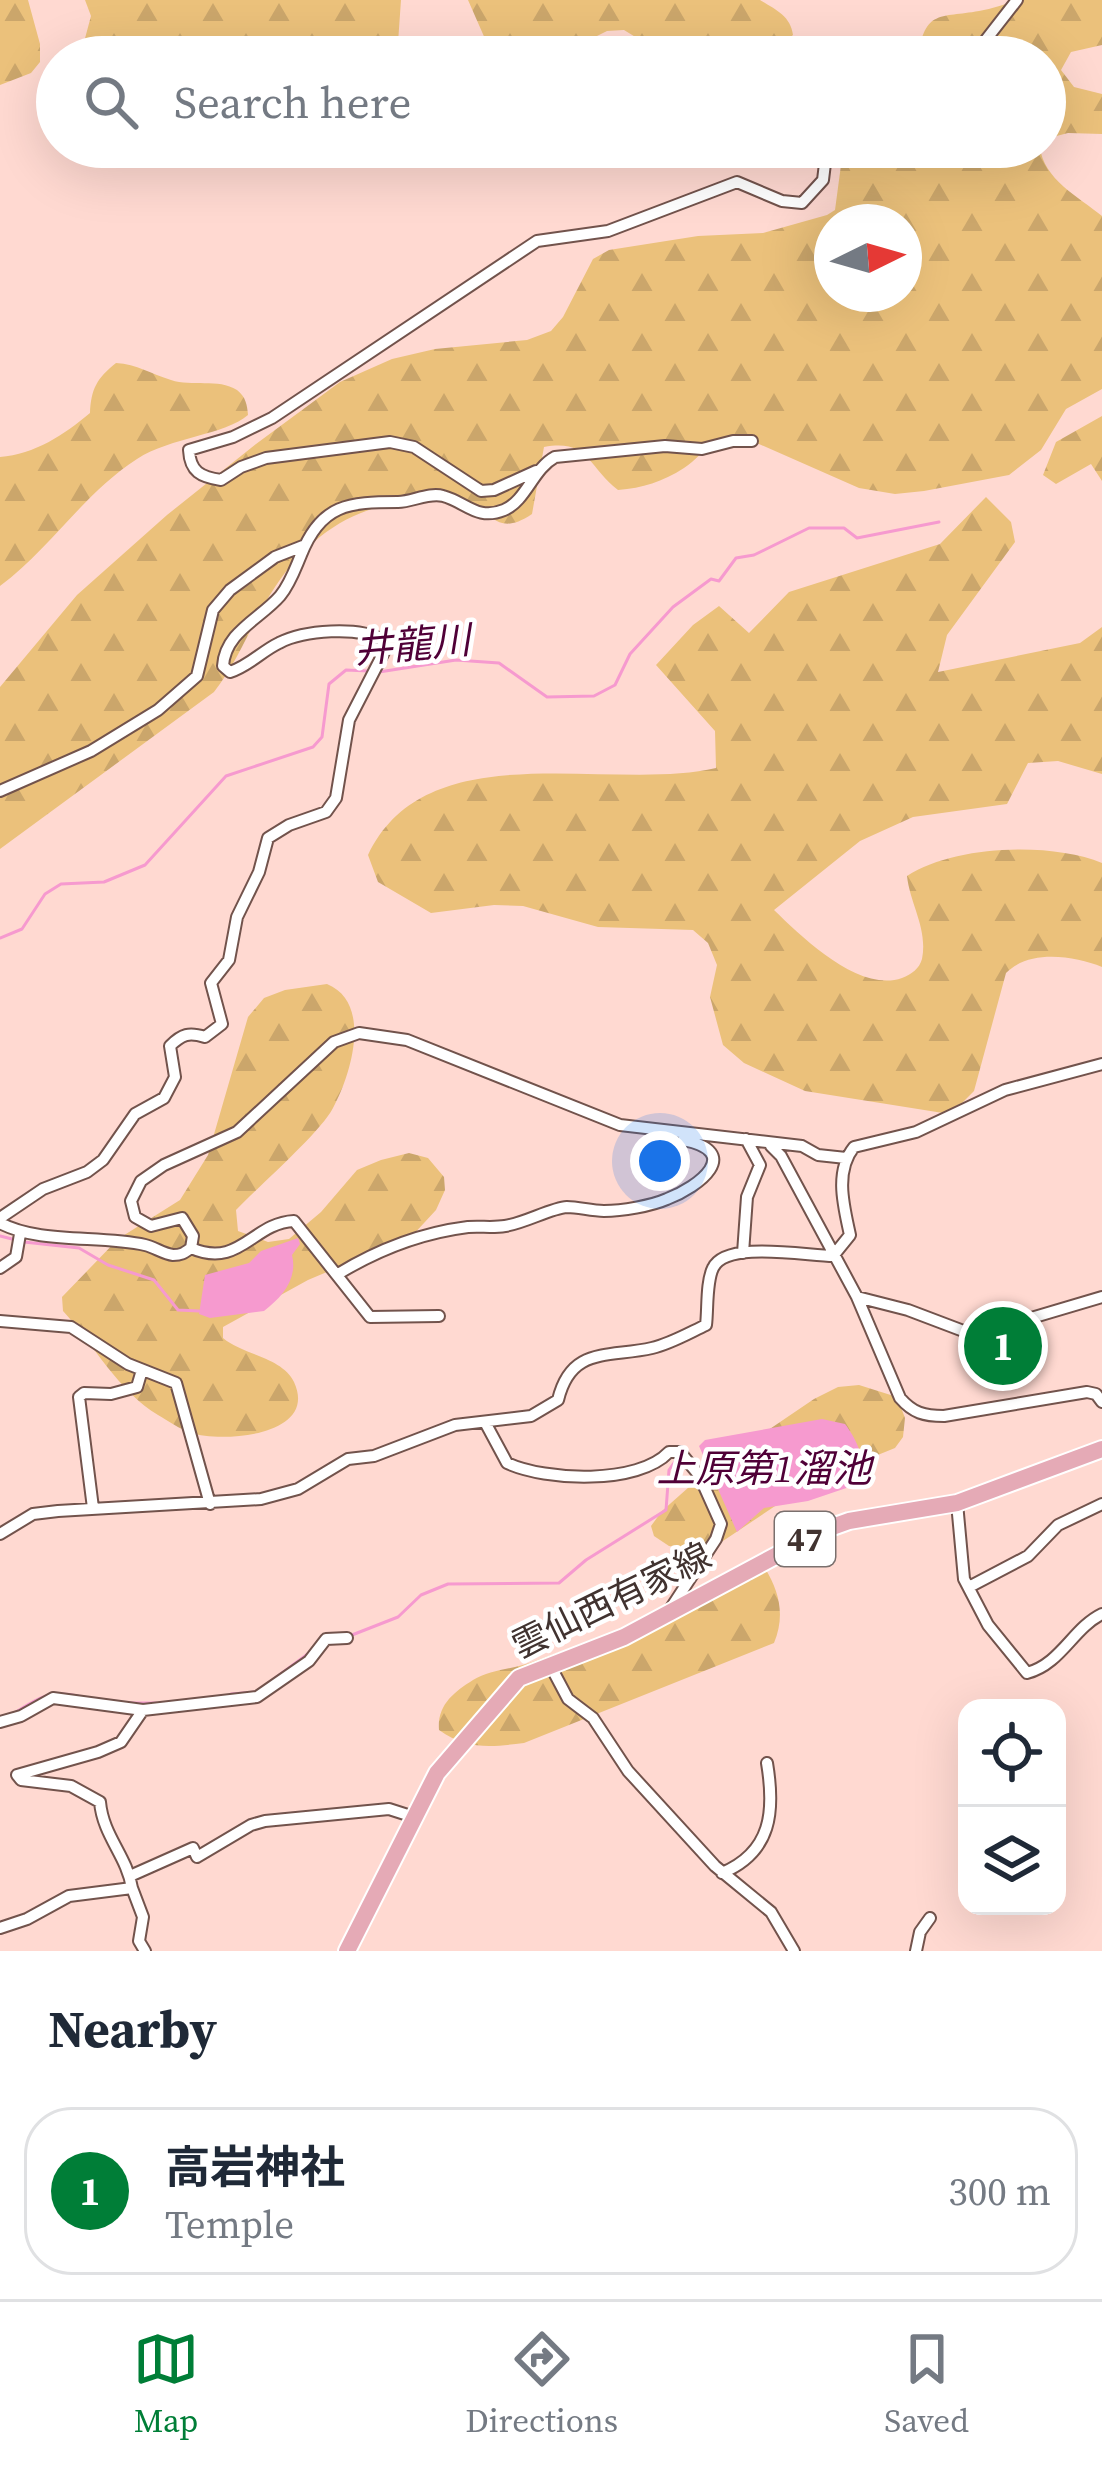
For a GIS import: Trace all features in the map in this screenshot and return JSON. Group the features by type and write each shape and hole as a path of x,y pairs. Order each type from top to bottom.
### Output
{"main road":[{"name":"雲仙西有家線","path":"347,1951 437,1773 519,1678 624,1637 836,1525 957,1503 1102,1449"}],"street":[{"path":"988,36 1017,0"},
{"path":"752,441 702,449 665,446 570,454 555,457 494,490 481,491 414,447 390,442 266,458 221,480 194,470 189,450 233,437 272,418 536,241 608,231 737,182 782,201 802,203 823,180 824,168"},
{"path":"0,791 91,751 158,710 197,676 213,610 230,590 275,557 305,544 332,512 347,504 402,503 436,495 477,513 506,509 538,470"},
{"path":"305,544 279,598 243,627 224,656 223,666 230,672 240,669 283,640 315,634 363,633 382,640 384,652 350,720 336,798 326,812 268,838 259,872 237,917 229,960 212,983 222,1024 206,1036 180,1035 170,1046 176,1077 164,1098 135,1114 103,1160 87,1172 43,1189 0,1221 20,1234 106,1240 171,1255 191,1248 205,1254 237,1252 267,1228 294,1221 370,1317 440,1316"},
{"path":"191,1248 193,1236 182,1218 152,1226 140,1222 132,1210 133,1192 164,1165 237,1132 334,1042 358,1033 407,1040 620,1125 802,1145 818,1155 846,1158"},
{"path":"833,1256 850,1235 842,1198 846,1158 854,1147 916,1132 1005,1090 1102,1064"},
{"path":"338,1274 379,1249 452,1230 499,1228 535,1220 554,1209 605,1211 664,1201 704,1180 712,1170 712,1160 700,1145 676,1134"},
{"path":"743,1253 747,1197 760,1166 746,1139"},
{"path":"769,1144 782,1156 857,1298 900,1397 917,1413 944,1416 1087,1392 1102,1402"},
{"path":"0,1268 16,1256 20,1234"},
{"path":"0,1534 33,1514 261,1498 298,1489 348,1459 374,1456 455,1425 531,1416 558,1400 563,1379 573,1366 604,1354 655,1348 706,1325 712,1268 720,1261 764,1250 833,1256"},
{"path":"857,1298 908,1310 974,1336 1102,1297"},
{"path":"0,1321 71,1328 180,1387 210,1504"},
{"path":"93,1508 79,1397 129,1391 137,1387 142,1370"},
{"path":"486,1424 507,1463 577,1479 652,1465 669,1451 682,1454 699,1475 721,1524 667,1615"},
{"path":"957,1503 964,1579 988,1625 1028,1673 1068,1647 1086,1622 1102,1614"},
{"path":"969,1588 1028,1556 1058,1525 1102,1504"},
{"path":"0,1722 53,1698 143,1710 257,1697 309,1661 326,1639 347,1638"},
{"path":"550,1664 568,1699 593,1718 628,1771 722,1873 771,1912 794,1951"},
{"path":"143,1710 121,1742 17,1774 21,1780 71,1786 100,1802 103,1829 114,1842 143,1917 139,1941 145,1951"},
{"path":"722,1873 751,1858 770,1818 773,1799 767,1763"},
{"path":"0,1928 69,1896 131,1882 193,1848 197,1857 265,1821 388,1809 414,1817"},
{"path":"916,1951 920,1932 930,1918"}],"green space":[{"path":"0,0 28,0 38,36 36,67 0,85"},
{"path":"85,0 401,0 398,36 86,36 91,16"},
{"path":"468,0 760,0 786,18 793,35 634,36 624,30 597,36 484,36"},
{"path":"1018,0 1102,0 1102,45 1071,52 1066,61 1066,36 923,36 936,19"},
{"path":"1066,77 1074,87 1102,94 1102,134 1068,133"},
{"path":"841,168 1048,168 1102,216 1102,389 1066,409 1041,450 1009,475 924,491 895,494 859,488 743,437 731,437 715,441 684,468 660,481 618,490 579,451 544,447 532,514 509,524 470,505 429,500 377,507 354,516 311,544 293,564 214,692 0,849 0,687 77,595 167,515 340,382 392,359 435,349 527,340 551,331 593,259 609,250 698,236 763,233 814,219 814,312 922,312 922,204 836,204"},
{"path":"116,363 179,382 230,386 242,395 248,415 137,459 100,488 0,586 0,457 37,448 90,413 96,385"},
{"path":"1102,416 1102,481 1091,464 1056,484 1043,475 1056,442"},
{"path":"986,497 1011,522 1015,542 947,635 938,672 1080,643 1102,627 1102,774 1058,761 1028,763 1007,804 913,817 860,841 774,910 833,960 885,981 909,975 922,959 923,937 907,876 951,858 1003,850 1057,852 1102,863 1102,967 1066,958 1040,958 1006,973 974,1091 962,1103 943,1113 805,1091 744,1063 723,1045 710,997 717,965 708,943 693,930 598,927 523,906 431,913 378,882 368,855 396,816 432,792 476,779 525,774 673,774 716,768 715,731 656,665 693,625 719,606 749,633 789,592 940,544"},
{"path":"327,984 341,993 354,1023 346,1077 326,1119 236,1210 238,1231 268,1242 289,1239 321,1212 357,1170 409,1153 428,1158 444,1177 445,1190 436,1210 412,1236 308,1280 223,1327 223,1338 288,1374 298,1400 293,1414 264,1432 224,1437 191,1433 131,1394 63,1311 62,1297 118,1239 180,1200 208,1155 248,1017 264,998"},
{"path":"859,1385 897,1397 905,1418 903,1437 895,1448 811,1482 723,1541 697,1551 669,1546 654,1536 651,1526 662,1511 698,1479 814,1399 838,1387"},
{"path":"765,1568 779,1605 774,1643 524,1743 469,1744 439,1730 448,1700 480,1676 611,1633 725,1575"}],"water":[{"path":"298,1238 291,1280 264,1311 210,1318 199,1314 205,1275 249,1263 261,1251"},
{"name":"上原第1溜池","path":"822,1419 845,1424 849,1430 863,1459 864,1482 808,1501 764,1508 737,1532 699,1446 705,1440"}],"waterway":[{"name":"井龍川","path":"379,672 456,660 499,663 547,697 594,696 615,685 630,654 673,607 711,579 719,581 736,558 754,555 809,528 844,528 857,538 939,522"},
{"name":"井龍川","path":"0,938 22,929 45,894 61,884 104,882 145,865 226,776 313,747 322,737 329,684 346,670 369,671"},
{"path":"0,1236 12,1239"},
{"path":"24,1242 79,1248 108,1265 154,1280 178,1310 199,1311"},
{"path":"352,1635 398,1617 421,1595 448,1584 559,1583 586,1560 666,1510 669,1470 678,1457"},
{"path":"274,1679 309,1653"},
{"path":"231,1694 257,1692"},
{"path":"16,1712 46,1696 78,1696"},
{"path":"129,1703 156,1703"}],"place":[{"name":"高岩神社","path":"1003,1346"}]}
